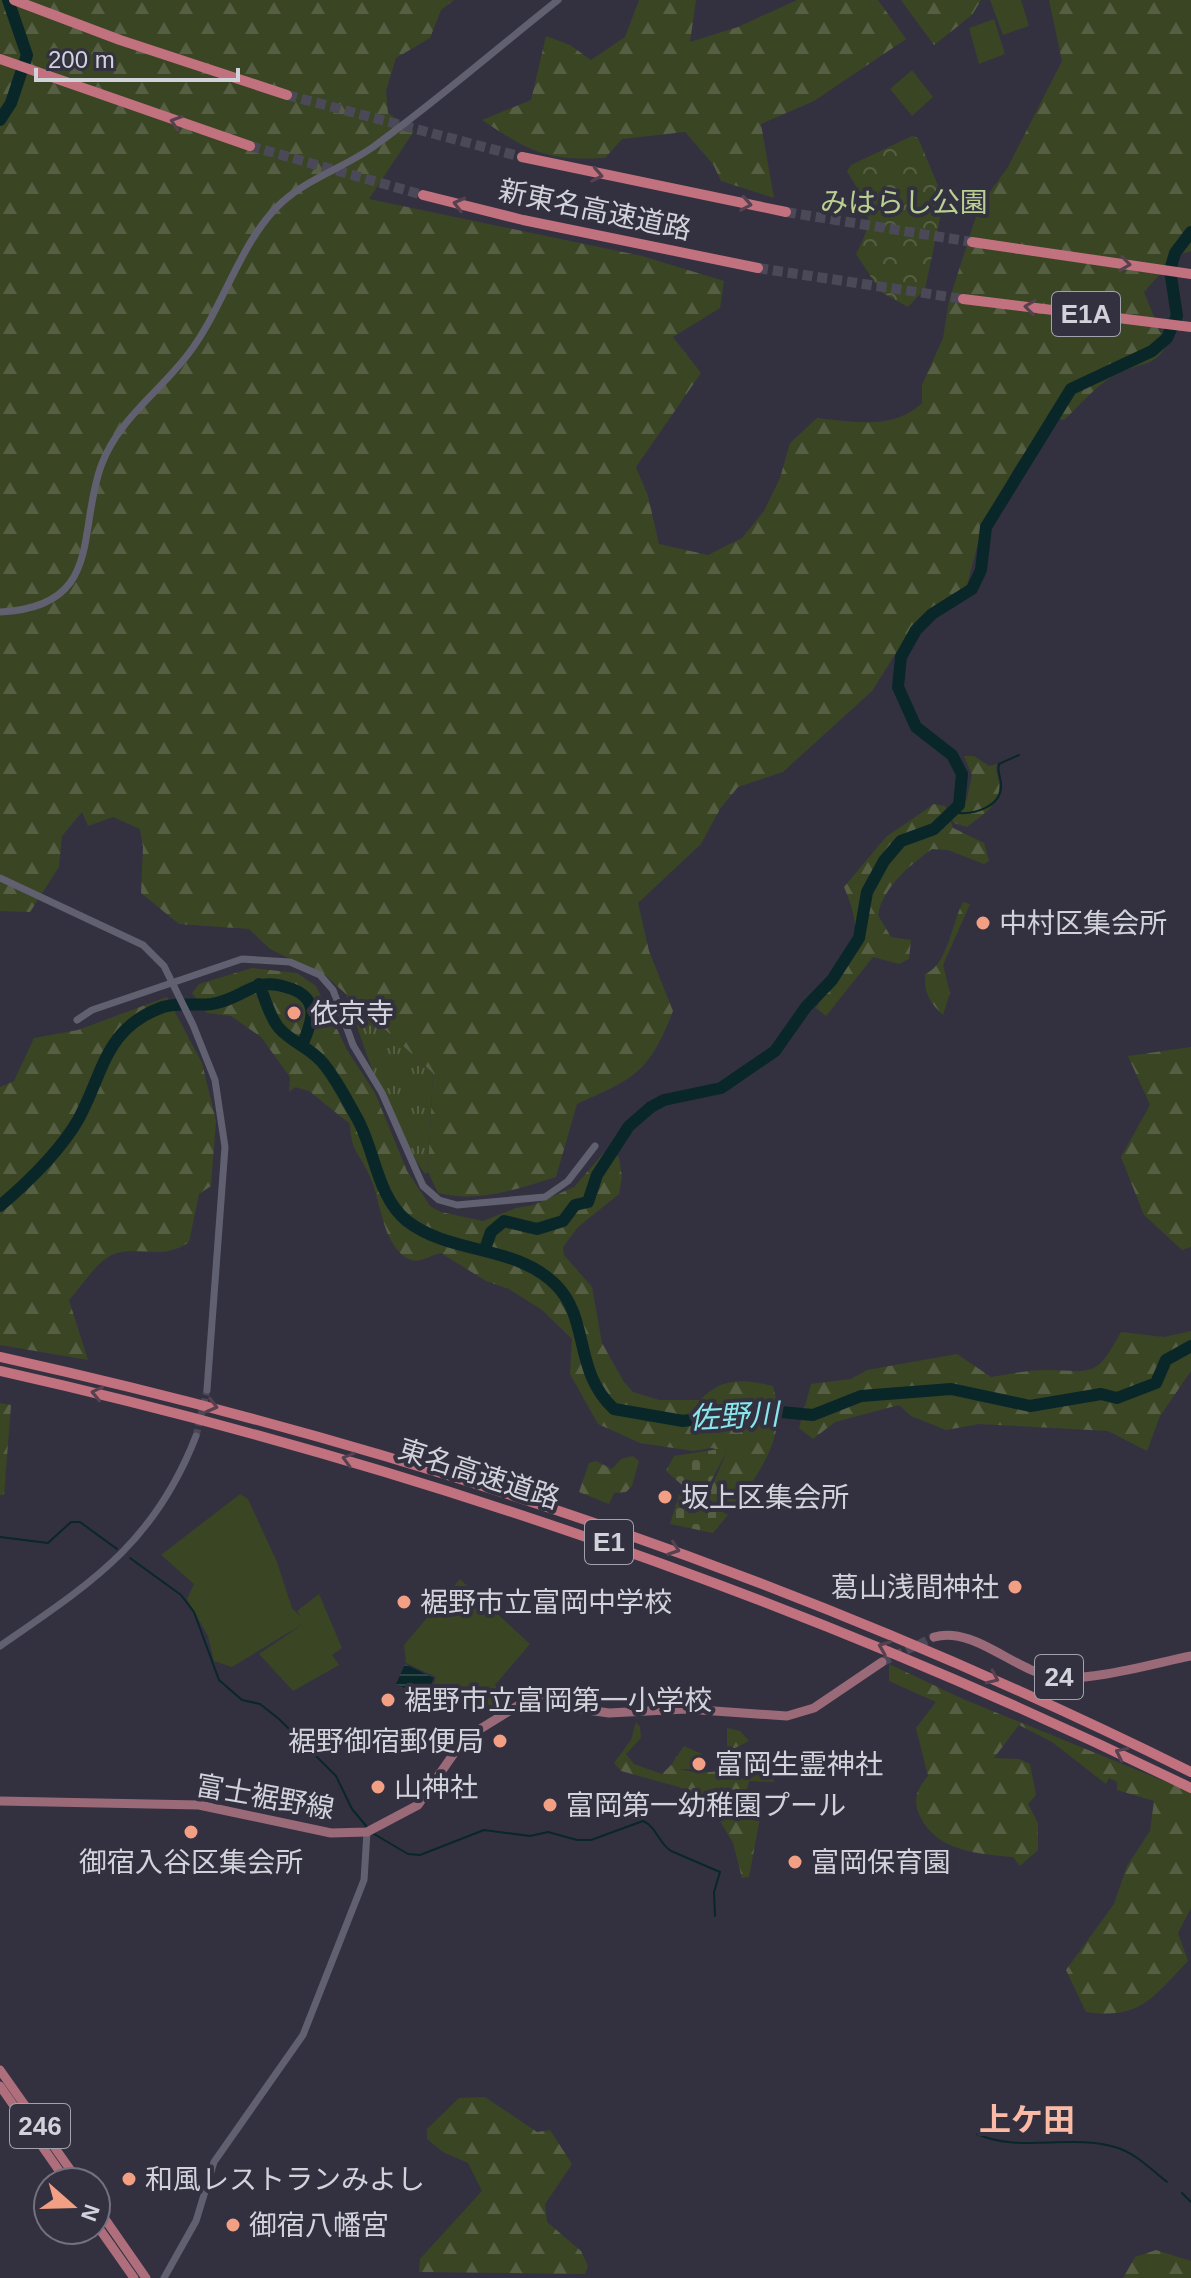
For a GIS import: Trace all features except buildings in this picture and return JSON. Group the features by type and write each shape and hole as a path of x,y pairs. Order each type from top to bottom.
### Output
{"highway":[{"path":"14,0 287,95"},
{"path":"0,59 250,146"},
{"name":"新東名高速道路","path":"522,157 786,212"},
{"name":"新東名高速道路","path":"423,195 616,240 758,268"},
{"name":"E1A","path":"972,242 1191,274"},
{"name":"E1A","path":"963,299 1191,327"},
{"name":"東名高速道路","path":"0,1357 280,1423 568,1512 846,1616 1012,1686 1191,1772"},
{"name":"東名高速道路","path":"0,1371 112,1396 346,1458 625,1548 910,1658 1191,1788"},
{"name":"246","path":"0,2070 68,2166"},
{"name":"246","path":"0,2086 56,2166"},
{"path":"112,2229 146,2278"},
{"path":"111,2246 134,2278"}],"main road":[{"name":"24","path":"934,1637 963,1638 1020,1665 1057,1677 1191,1656"},
{"name":"富士裾野線","path":"0,1801 199,1805 329,1833 367,1832 418,1805 464,1739 527,1700 544,1696 580,1709 609,1713 686,1709 787,1716 814,1708 882,1662"}],"street":[{"path":"0,612 23,611 46,601 63,588 78,570 87,543 99,470 113,438 199,340 249,249 275,210 291,195 371,148 558,0"},
{"path":"0,878 143,945 159,958 193,1025 215,1080 225,1147 207,1390"},
{"path":"77,1020 92,1010 252,957 290,962 320,975 333,990 353,1045 382,1093 423,1186 439,1200 457,1205 545,1197 568,1181 595,1146"},
{"path":"0,1646 90,1584 122,1556 169,1494 196,1436"},
{"path":"164,2278 196,2221 214,2162 303,2035 364,1880 367,1832"}],"green space":[{"path":"0,0 454,0 441,10 430,38 396,58 386,91 388,113 414,131 369,199 642,256 724,281 720,308 673,337 701,373 636,467 648,496 659,544 708,555 742,538 764,511 780,478 790,443 817,418 886,421 911,412 922,403 922,385 943,338 949,301 979,207 1008,167 1062,61 1049,0 1191,0 1191,251 1176,256 1144,292 1160,332 1171,335 1166,346 1156,359 1117,374 1103,383 1064,420 1050,417 1015,467 982,528 967,585 923,617 906,637 872,691 783,772 738,787 720,809 701,844 638,903 649,951 673,1011 656,1048 638,1071 577,1104 556,1177 483,1195 438,1193 428,1172 433,1073 326,976 270,949 249,929 179,924 141,893 143,847 140,829 113,817 88,826 82,812 62,836 59,867 30,912 0,911"},
{"path":"639,0 696,0 690,42 738,27 797,0 878,0 906,39 814,101 761,124 774,198 721,181 713,164 685,132 622,139 605,158 568,158 527,147 482,120 531,100 546,36 570,45 591,60 625,37"},
{"path":"901,0 981,0 972,15 934,45"},
{"path":"990,0 1021,0 1029,26 1003,35"},
{"path":"994,19 1005,54 979,64 969,28"},
{"path":"912,70 933,97 912,116 890,89"},
{"name":"みはらし公園","path":"912,136 918,138 942,195 942,209 925,289 908,307 881,292 856,254 868,220 865,203 847,171 851,165"},
{"path":"964,756 974,756 989,766 997,764 999,783 994,803 967,827 954,823 951,818 967,799 972,775"},
{"path":"934,804 945,806 953,828 984,843 989,861 984,864 948,850 932,849 907,870 885,895 878,915 891,937 911,940 909,959 899,964 873,957 826,1016 816,1008 846,963 855,939 852,908 844,887 886,837"},
{"path":"963,902 970,904 943,965 950,993 943,1015 928,996 925,974 933,969 944,953"},
{"path":"252,968 297,973 316,986 347,1050 375,1093 407,1171 430,1206 441,1212 483,1221 533,1205 574,1187 603,1154 613,1150 619,1158 622,1177 619,1194 578,1227 563,1247 564,1255 592,1287 602,1343 624,1382 633,1392 659,1400 700,1400 717,1387 734,1382 773,1386 778,1413 773,1443 754,1480 729,1512 707,1498 727,1451 711,1448 693,1451 640,1443 598,1424 570,1374 572,1339 542,1310 441,1253 414,1261 397,1249 386,1228 372,1180 353,1145 350,1124 309,1091 295,1087 289,1092 290,1077 261,1037 231,1016 207,1013 192,993 199,984"},
{"path":"346,994 433,1073 428,1172 425,1174 389,1110"},
{"path":"167,997 202,1063 216,1121 211,1186 199,1194 189,1242 168,1251 118,1253 108,1257 92,1271 69,1300 88,1360 0,1345 0,1087 14,1081 34,1038 78,1030"},
{"path":"1191,1047 1191,1247 1182,1250 1144,1215 1121,1157 1150,1105 1128,1056"},
{"path":"1191,1331 1191,1371 1160,1416 1147,1451 1108,1431 979,1424 946,1430 911,1416 899,1405 835,1422 813,1439 799,1428 811,1384 851,1379 867,1370 957,1354 991,1377 1040,1370 1084,1371 1099,1365 1121,1332 1164,1337"},
{"path":"0,1403 11,1405 4,1495 0,1495"},
{"path":"719,1449 727,1451 701,1500 728,1515 713,1533 670,1524 682,1485 666,1471 674,1456"},
{"path":"633,1456 639,1461 632,1486 626,1492 614,1493 609,1504 579,1492 589,1463 596,1461 612,1469 621,1459"},
{"path":"240,1494 248,1499 277,1562 292,1608 301,1617 297,1611 319,1594 342,1648 332,1655 339,1665 293,1691 259,1654 306,1622 232,1667 214,1661 208,1636 187,1599 194,1584 161,1555"},
{"path":"460,1579 530,1644 495,1685 504,1702 493,1710 476,1689 453,1704 431,1691 436,1677 406,1663 404,1645"},
{"path":"889,1664 963,1699 1191,1792 1191,1908 1178,1933 1188,1961 1155,1995 1133,2009 1105,2014 1086,2012 1066,1970 1114,1904 1127,1866 1150,1831 1154,1801 1117,1790 1117,1782 1109,1778 1106,1784 1052,1742 1019,1725 994,1758 1019,1759 1030,1764 1036,1795 1028,1804 1038,1823 1038,1850 1020,1866 1013,1857 972,1852 947,1844 927,1828 916,1805 919,1790 928,1776 916,1728 936,1702 889,1681"},
{"path":"636,1722 641,1738 626,1754 634,1764 662,1774 671,1765 690,1771 727,1770 727,1728 740,1731 749,1741 733,1749 736,1764 764,1765 775,1782 749,1781 746,1794 735,1794 727,1801 736,1811 762,1807 749,1877 742,1878 733,1843 712,1807 679,1787 621,1771 614,1763 631,1740"},
{"path":"684,1746 702,1754 702,1760 697,1759 693,1766 699,1769 676,1769 671,1765"},
{"path":"485,2097 537,2132 550,2130 572,2164 545,2204 547,2222 581,2251 588,2266 585,2274 419,2272 420,2259 482,2191 468,2163 443,2152 427,2139 427,2129 459,2098"},
{"path":"1156,2250 1191,2261 1191,2278 1123,2278 1135,2257"}],"shaded area":[{"path":"405,1664 434,1678 425,1697 396,1684"}],"waterway":[{"path":"0,120 11,103 27,55 8,0"},
{"path":"485,1249 491,1232 504,1221 537,1229 563,1221 575,1205 588,1202 597,1175 629,1126 651,1107 664,1100 721,1088 775,1051 806,1007 832,980 859,938 867,892 884,861 901,841 934,829 959,805 962,774 952,755 916,727 898,687 901,657 916,630 932,614 972,589 981,570 986,527 1071,389 1152,351 1167,338 1177,316 1170,270 1175,253 1191,232"},
{"path":"952,812 976,811 997,799 1001,783 999,764 1019,755"},
{"name":"佐野川","path":"259,984 279,1028 317,1057 336,1082 357,1118 383,1186 397,1211 424,1232 522,1262 556,1285 574,1313 592,1378 614,1409 683,1421 759,1410 813,1415 861,1396 951,1389 1030,1406 1101,1394 1117,1398 1156,1383 1166,1360 1191,1346"},
{"name":"佐野川","path":"0,1206 53,1155 78,1120 117,1040 143,1016 163,1007 212,1004 259,986 279,985 301,993 310,1004 311,1018 303,1043"},
{"path":"0,1537 48,1543 71,1522 80,1522 117,1549"},
{"path":"130,1558 181,1595 194,1612 219,1680 242,1700 260,1704 279,1719 336,1776 352,1809 367,1827"},
{"path":"374,1834 408,1854 420,1855 484,1830 530,1836 548,1832 577,1840 591,1840 643,1821 671,1851 720,1872 714,1892 715,1916"},
{"path":"977,2134 1010,2142 1080,2142 1115,2147 1136,2157 1167,2182"},
{"path":"1182,2193 1191,2202"}],"tunnel":[{"path":"287,95 522,157"},
{"path":"250,146 423,195"},
{"path":"786,212 972,242"},
{"path":"758,268 963,299"},
{"path":"196,1436 207,1390"},
{"path":"882,1662 934,1637"}],"place":[{"name":"中村区集会所","path":"983,923"},
{"name":"依京寺","path":"294,1013"},
{"name":"坂上区集会所","path":"665,1497"},
{"name":"葛山浅間神社","path":"1015,1587"},
{"name":"裾野市立富岡中学校","path":"404,1602"},
{"name":"裾野市立富岡第一小学校","path":"388,1700"},
{"name":"裾野御宿郵便局","path":"500,1741"},
{"name":"富岡生霊神社","path":"699,1764"},
{"name":"山神社","path":"378,1787"},
{"name":"富岡第一幼稚園プール","path":"550,1805"},
{"name":"御宿入谷区集会所","path":"191,1832"},
{"name":"富岡保育園","path":"795,1862"},
{"name":"和風レストランみよし","path":"129,2179"},
{"name":"御宿八幡宮","path":"233,2225"}],"district":[{"name":"上ケ田","path":"1027,2120"}]}
